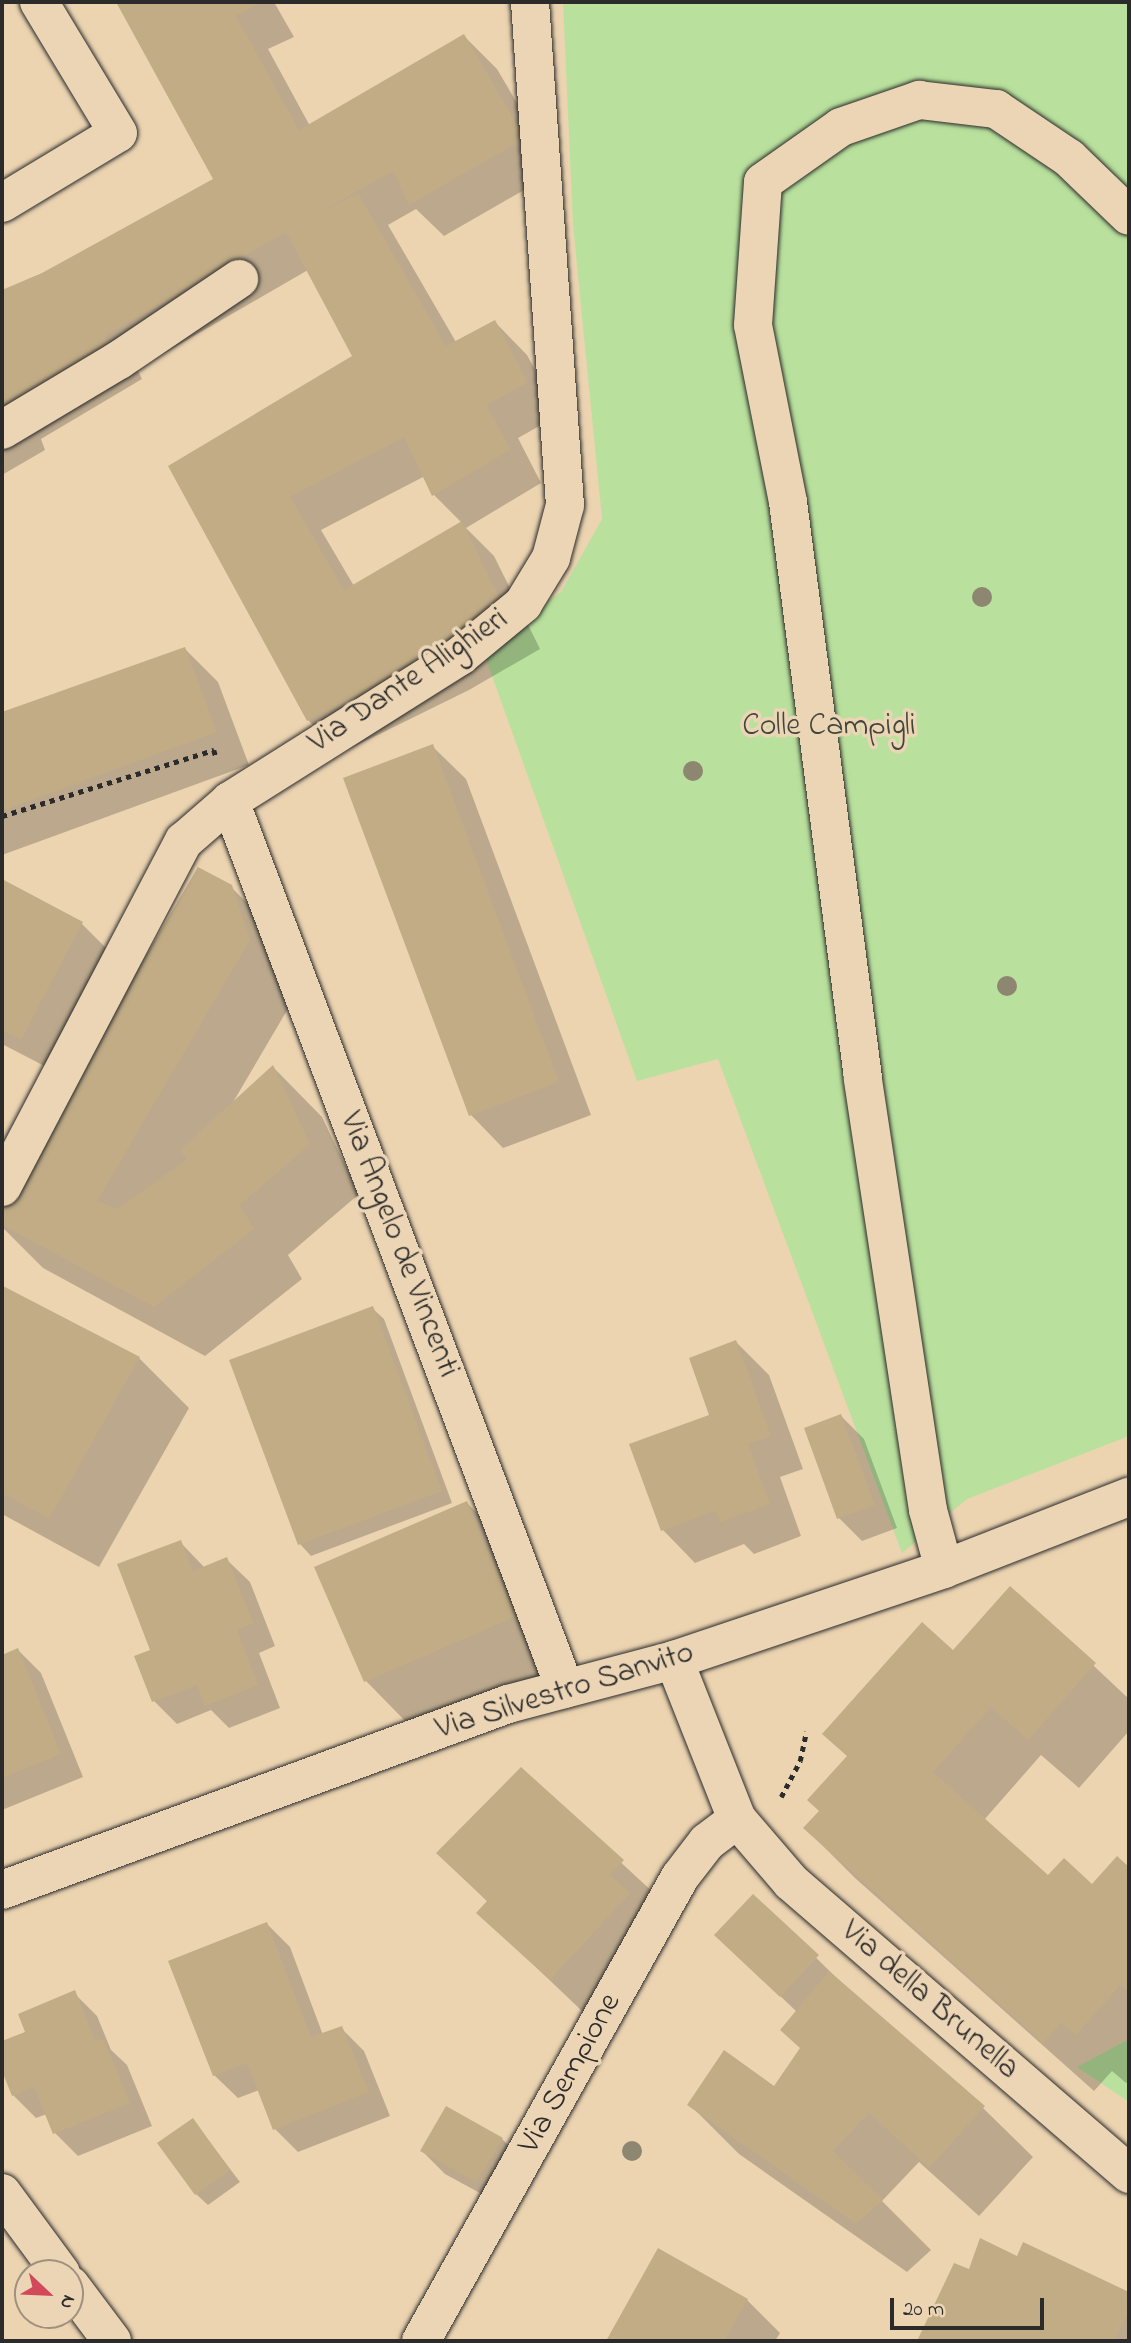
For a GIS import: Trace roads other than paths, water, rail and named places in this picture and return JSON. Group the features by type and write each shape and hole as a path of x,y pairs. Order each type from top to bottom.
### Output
{"street":[{"path":"2,203 118,133 39,2"},
{"name":"Via Dante Alighieri","path":"2,1187 184,841 230,801 460,656 523,604 551,558 565,505 530,2"},
{"path":"944,1569 929,1510 863,1078 788,502 753,325 763,182 841,127 919,100 996,109 1069,158 1129,216"},
{"path":"2,430 119,360 239,279"},
{"name":"Via Angelo de Vincenti","path":"230,801 565,1689"},
{"name":"Via Silvestro Sanvito","path":"2,1890 508,1704 674,1660 944,1569 1129,1497"},
{"name":"Via della Brunella","path":"674,1660 737,1819 791,1882 1129,2174"},
{"name":"Via Sempione","path":"421,2341 680,1877 708,1842 737,1819"},
{"path":"2,2193 51,2259"},
{"path":"84,2304 112,2341"}],"park label":[{"name":"Colle Campigli","path":"829,727"}]}
